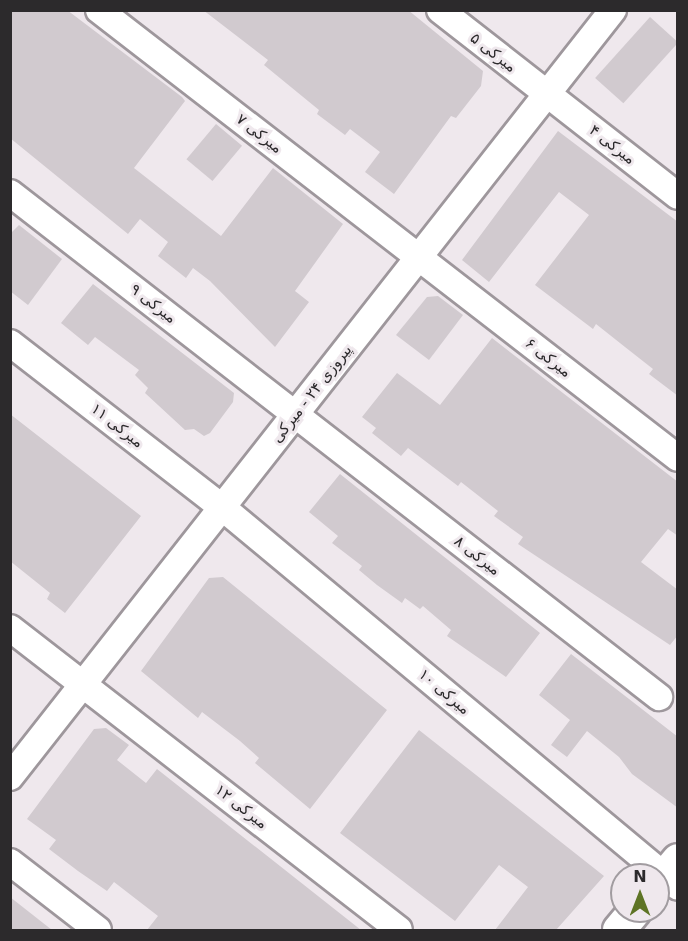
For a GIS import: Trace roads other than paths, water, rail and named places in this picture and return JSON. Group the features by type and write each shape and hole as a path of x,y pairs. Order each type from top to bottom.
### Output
{"street":[{"name":"میرکی ۷","path":"99,10 419,257"},
{"name":"میرکی ۵","path":"440,10 547,94"},
{"name":"پیروزی ۲۴ - میرکی","path":"10,777 614,10"},
{"name":"میرکی ۴","path":"547,94 678,196"},
{"name":"میرکی ۹","path":"10,193 295,415"},
{"name":"میرکی ۶","path":"419,257 678,458"},
{"name":"میرکی ۱۱","path":"10,343 223,508"},
{"name":"میرکی ۸","path":"295,415 658,697"},
{"name":"میرکی ۱۰","path":"223,508 652,863"},
{"name":"میرکی ۱۲","path":"10,628 399,930"},
{"path":"10,862 98,930"}]}
